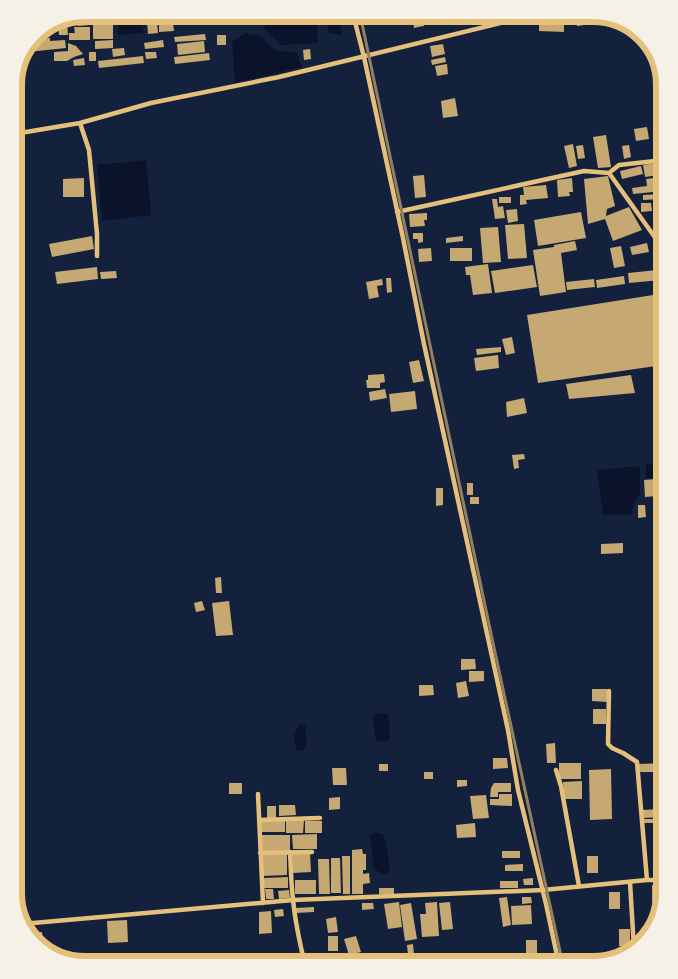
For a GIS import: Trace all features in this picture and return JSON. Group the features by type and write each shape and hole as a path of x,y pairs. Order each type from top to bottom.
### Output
{"street":[{"path":"355,23 508,730 518,790 557,956"},
{"path":"23,133 80,123 151,103 279,77 502,23"},
{"path":"80,123 89,150 97,234 97,256"},
{"path":"397,212 584,171 610,172 619,165 656,161"},
{"path":"610,172 656,239"},
{"path":"610,691 608,744 637,762 647,880"},
{"path":"556,770 561,786 578,886"},
{"path":"258,794 263,903"},
{"path":"258,820 320,818"},
{"path":"290,852 293,900 302,956"},
{"path":"260,853 312,852"},
{"path":"30,923 293,900 543,890 656,880"},
{"path":"630,882 634,941"}],"water":[{"path":"119,22 143,22 144,33 118,35"},
{"path":"218,22 249,22 218,25"},
{"path":"264,22 317,22 318,43 281,45 264,29"},
{"path":"327,22 340,22 342,35 329,33"},
{"path":"245,33 261,36 274,50 297,53 302,67 235,83 232,42"},
{"path":"146,160 151,215 102,221 97,165"},
{"path":"656,463 656,478 646,478 646,464"},
{"path":"640,466 640,494 634,503 632,514 603,515 597,470"},
{"path":"375,713 388,714 389,740 383,742 376,741 373,718"},
{"path":"300,724 305,725 306,741 304,750 297,750 294,740"},
{"path":"375,833 382,834 386,844 390,869 384,875 374,869 370,835"}],"building":[{"path":"91,22 91,25 78,26 78,23"},
{"path":"93,22 113,22 113,39 93,39"},
{"path":"147,22 157,22 158,33 148,34"},
{"path":"173,23 174,31 159,32 159,24"},
{"path":"413,23 424,23 424,26 414,28"},
{"path":"539,23 564,23 564,32 539,31"},
{"path":"576,23 592,23 592,24 577,26"},
{"path":"67,26 68,35 59,35 58,29"},
{"path":"74,27 90,27 90,40 69,40 69,33 75,33"},
{"path":"205,34 206,40 175,42 174,37"},
{"path":"217,35 226,35 226,45 217,45"},
{"path":"44,38 50,38 50,41 65,40 66,48 33,52"},
{"path":"113,40 113,48 95,49 95,41"},
{"path":"163,40 164,47 145,49 144,43"},
{"path":"204,41 205,52 178,55 177,44"},
{"path":"68,43 76,46 83,54 67,61 54,61 54,52 68,51"},
{"path":"443,44 445,54 432,57 430,46"},
{"path":"124,48 125,55 113,57 112,49"},
{"path":"310,49 311,59 304,60 303,50"},
{"path":"89,52 96,52 96,61 89,61"},
{"path":"145,52 156,52 157,58 146,59"},
{"path":"209,53 210,60 175,64 174,57"},
{"path":"143,56 144,63 99,68 98,61"},
{"path":"445,57 446,62 432,65 431,60"},
{"path":"84,58 85,65 74,66 73,60"},
{"path":"447,64 448,74 437,76 435,66"},
{"path":"455,98 458,116 443,118 441,101"},
{"path":"647,127 649,139 636,141 634,129"},
{"path":"606,135 611,167 598,168 593,137"},
{"path":"573,144 577,166 569,168 564,146"},
{"path":"583,145 585,158 578,159 576,146"},
{"path":"629,145 631,157 624,159 622,146"},
{"path":"656,163 656,175 645,177 643,165"},
{"path":"641,166 643,174 622,179 620,171"},
{"path":"424,175 426,197 415,198 413,176"},
{"path":"608,176 615,206 607,209 606,216 629,207 642,230 613,241 605,219 588,224 584,179"},
{"path":"84,178 84,197 63,197 63,179"},
{"path":"572,178 573,192 569,192 570,196 558,197 557,180"},
{"path":"656,178 656,192 633,194 632,188 647,186 646,179"},
{"path":"546,185 548,198 526,200 527,204 520,205 520,195 524,195 523,187"},
{"path":"656,194 656,199 643,200 643,195"},
{"path":"499,197 511,197 511,203 499,203"},
{"path":"492,199 497,199 498,207 503,206 505,218 495,219"},
{"path":"641,203 651,203 652,211 641,212"},
{"path":"517,209 518,221 508,223 506,210"},
{"path":"581,212 586,238 538,246 534,220"},
{"path":"427,213 427,220 424,220 425,226 410,227 409,214"},
{"path":"524,224 527,258 508,259 505,225"},
{"path":"498,227 501,262 483,263 480,228"},
{"path":"413,233 423,233 423,242 418,243 418,239 413,239"},
{"path":"92,236 94,249 52,257 49,244"},
{"path":"463,236 463,241 446,243 446,238"},
{"path":"575,241 577,250 561,253 566,292 540,296 533,250"},
{"path":"647,243 649,252 632,255 630,247"},
{"path":"621,246 625,266 614,268 610,248"},
{"path":"431,248 432,261 419,262 418,249"},
{"path":"450,248 472,248 472,261 450,261"},
{"path":"488,264 492,293 473,295 470,275 466,275 465,267"},
{"path":"533,265 537,287 495,293 491,271"},
{"path":"97,267 98,279 57,284 55,272"},
{"path":"656,270 656,280 629,283 628,273"},
{"path":"116,271 117,278 101,279 100,272"},
{"path":"624,276 625,284 597,288 596,280"},
{"path":"386,278 391,278 392,292 387,293"},
{"path":"382,279 383,285 377,286 379,297 369,299 366,282"},
{"path":"594,279 595,287 567,290 566,282"},
{"path":"653,295 656,316 656,366 538,383 527,315"},
{"path":"512,337 515,353 506,355 502,339"},
{"path":"501,347 501,352 477,355 476,349"},
{"path":"498,355 499,368 476,371 474,358"},
{"path":"419,360 424,381 413,383 409,362"},
{"path":"384,374 385,382 380,383 380,388 367,388 366,380 368,380 368,375"},
{"path":"631,375 635,393 569,399 566,384"},
{"path":"385,389 387,398 370,401 369,392"},
{"path":"415,391 417,409 391,412 389,394"},
{"path":"524,398 527,413 507,417 506,402"},
{"path":"524,454 525,459 518,460 519,468 514,469 512,455"},
{"path":"656,479 656,496 645,497 644,480"},
{"path":"467,483 473,483 473,495 467,495"},
{"path":"436,488 443,488 443,505 436,506"},
{"path":"470,497 479,497 479,504 470,504"},
{"path":"638,505 645,505 646,517 638,518"},
{"path":"623,543 623,553 601,554 601,544"},
{"path":"221,577 222,593 216,593 215,578"},
{"path":"202,601 205,610 196,612 194,603"},
{"path":"229,601 233,635 216,636 212,603"},
{"path":"461,659 475,659 476,669 461,670"},
{"path":"469,671 484,671 484,681 469,682"},
{"path":"466,681 469,696 458,698 456,683"},
{"path":"419,685 433,685 434,695 419,696"},
{"path":"592,689 607,689 607,702 592,701"},
{"path":"593,709 606,709 606,724 593,724"},
{"path":"555,743 556,763 547,763 546,744"},
{"path":"493,758 507,758 508,768 493,769"},
{"path":"559,763 581,763 581,779 559,779"},
{"path":"656,763 656,772 638,772 638,764"},
{"path":"379,764 388,764 388,771 379,771"},
{"path":"332,768 346,768 347,785 333,785"},
{"path":"611,769 612,819 590,820 589,770"},
{"path":"424,772 433,772 433,779 424,779"},
{"path":"457,780 467,780 467,786 457,787"},
{"path":"582,781 582,799 564,799 563,782"},
{"path":"229,783 242,783 242,794 229,794"},
{"path":"494,783 511,783 511,792 498,792 498,797 490,797 491,788"},
{"path":"499,794 512,794 512,806 490,805 490,799 499,799"},
{"path":"486,795 489,818 473,819 470,796"},
{"path":"340,797 340,809 329,810 329,798"},
{"path":"279,805 295,805 296,815 279,816"},
{"path":"267,806 276,806 276,818 267,818"},
{"path":"656,809 656,817 643,818 642,810"},
{"path":"644,819 656,819 656,823 644,823"},
{"path":"286,820 304,820 303,833 286,833"},
{"path":"260,821 285,821 285,832 260,832"},
{"path":"305,821 322,821 322,833 305,833"},
{"path":"475,823 476,837 457,838 456,825"},
{"path":"317,834 317,849 293,849 292,835"},
{"path":"261,835 290,835 290,851 262,851"},
{"path":"362,849 363,854 366,854 366,870 363,870 363,874 369,873 370,883 363,884 363,894 352,894 352,850"},
{"path":"502,851 520,851 520,858 502,858"},
{"path":"310,853 311,872 293,873 292,854"},
{"path":"287,854 287,875 263,876 262,855"},
{"path":"342,856 350,856 350,894 343,894"},
{"path":"587,856 598,856 598,873 587,873"},
{"path":"331,858 340,858 341,893 331,893"},
{"path":"318,859 329,859 330,894 319,894"},
{"path":"523,864 523,871 505,871 505,865"},
{"path":"288,877 288,888 264,888 264,878"},
{"path":"533,878 533,885 524,885 523,879"},
{"path":"295,880 316,880 316,894 295,894"},
{"path":"500,881 518,881 518,888 500,888"},
{"path":"652,885 656,885 655,902 652,902"},
{"path":"379,888 394,888 394,894 379,894"},
{"path":"265,889 273,889 274,899 266,899"},
{"path":"289,890 290,898 279,899 278,891"},
{"path":"609,892 620,892 620,909 609,909"},
{"path":"507,897 511,925 503,927 499,898"},
{"path":"522,897 531,897 532,903 522,904"},
{"path":"399,902 402,927 388,929 384,904"},
{"path":"437,902 439,936 422,937 420,914 426,914 425,903"},
{"path":"450,902 453,929 442,930 439,903"},
{"path":"362,903 373,903 374,909 362,910"},
{"path":"411,903 417,939 405,941 400,905"},
{"path":"531,905 532,924 512,925 511,906"},
{"path":"314,907 314,912 296,913 296,908"},
{"path":"283,909 284,916 275,917 274,910"},
{"path":"271,911 272,933 259,934 259,912"},
{"path":"336,917 338,932 328,933 326,919"},
{"path":"127,920 128,942 108,943 107,921"},
{"path":"619,929 630,929 630,944 627,946 619,946"},
{"path":"36,932 42,932 43,940 41,938"},
{"path":"328,936 338,936 338,951 328,951"},
{"path":"356,936 361,952 349,955 344,939"},
{"path":"526,940 537,940 537,956 526,956"},
{"path":"413,944 414,956 408,956 407,945"},
{"path":"604,952 616,952 609,954 604,955"},
{"path":"425,953 425,956 417,956 417,954"}],"railway":[{"path":"362,23 561,956"}]}
